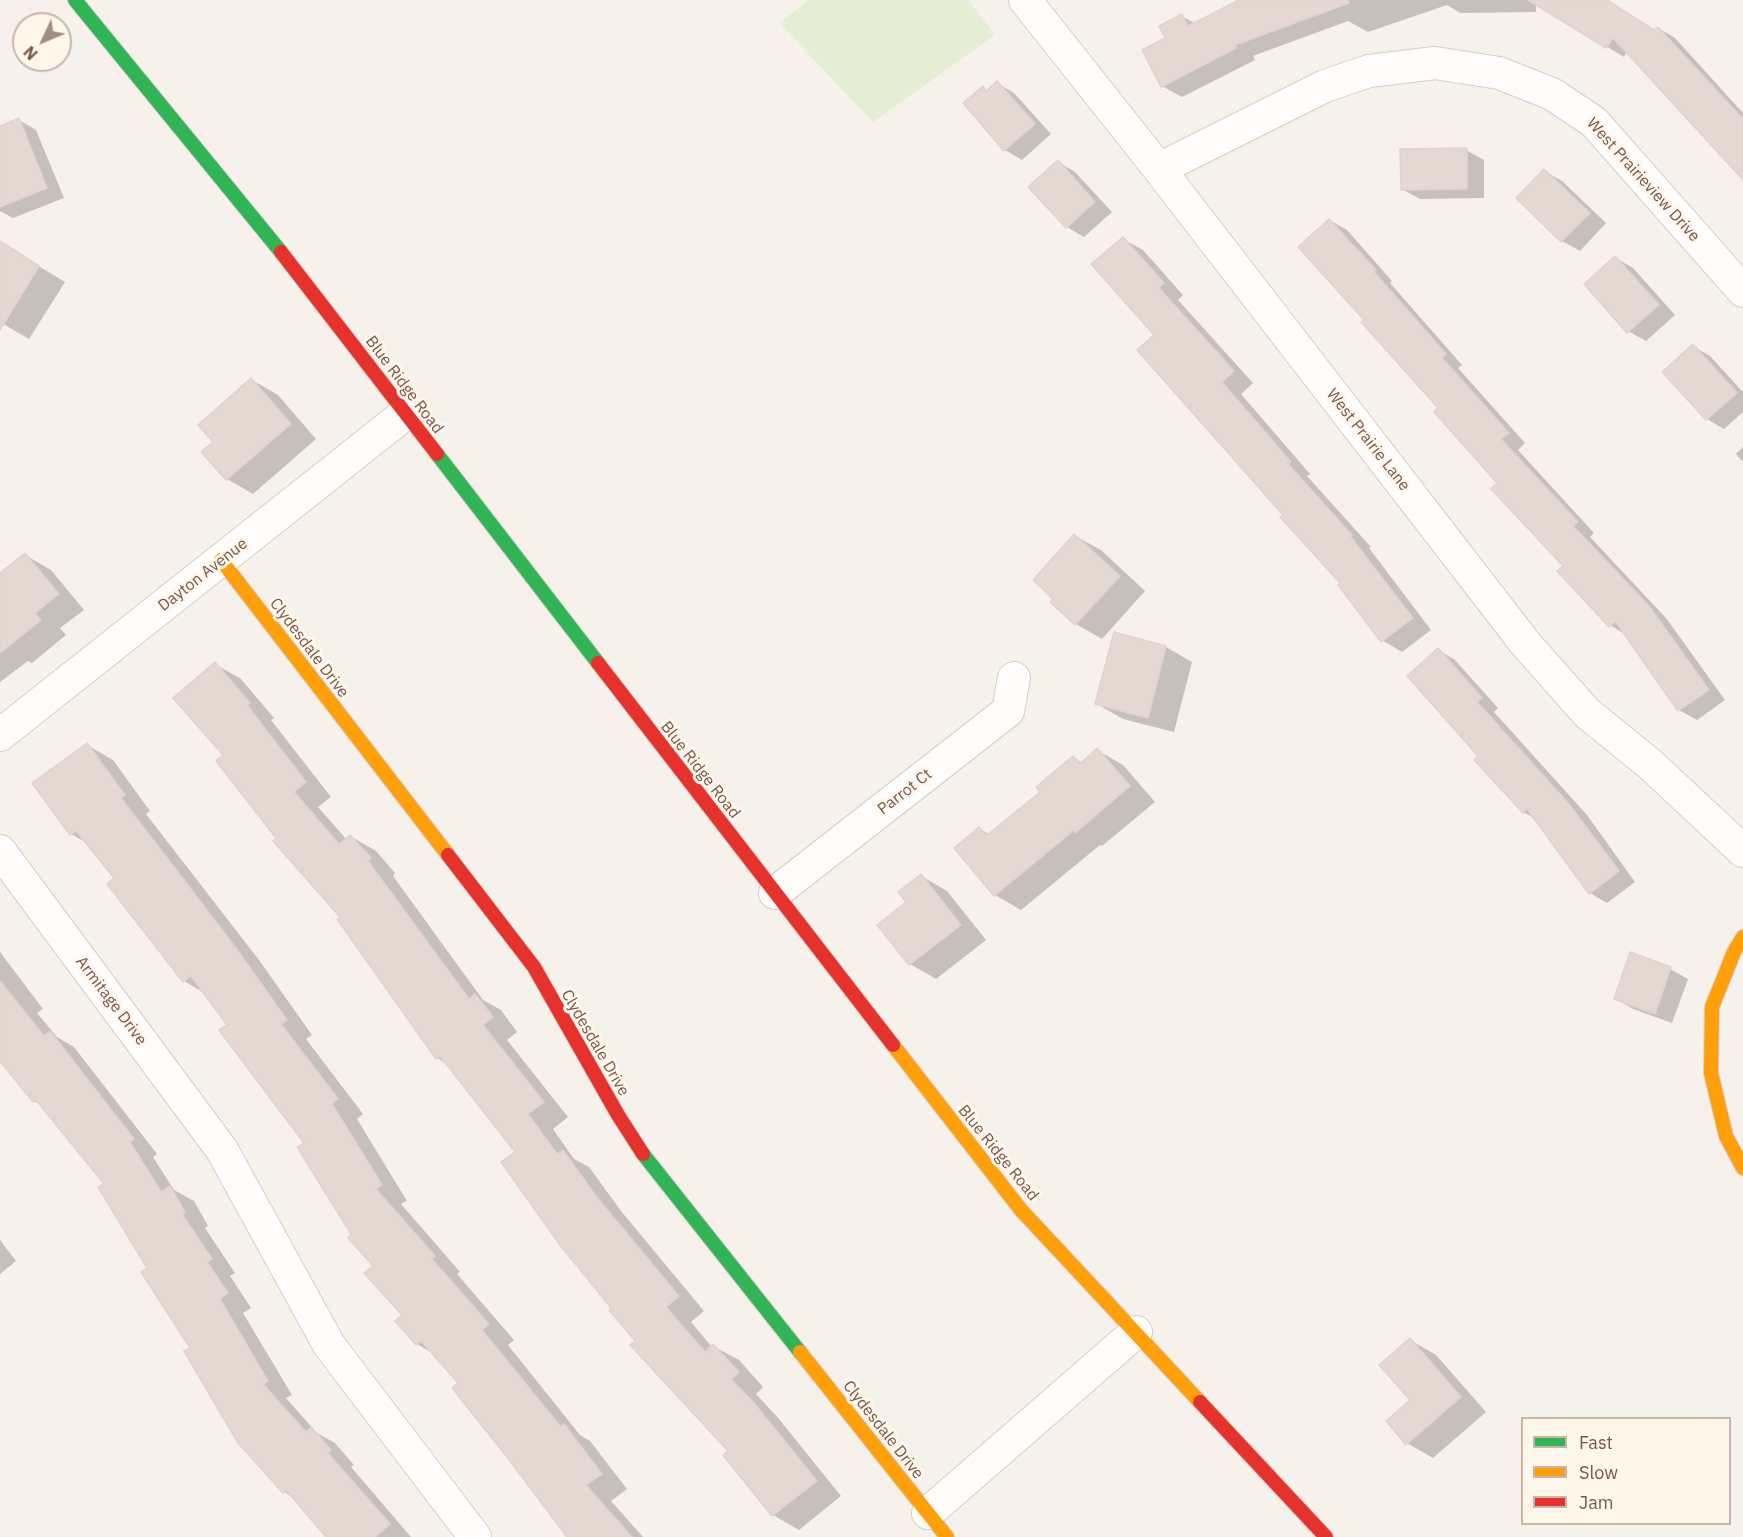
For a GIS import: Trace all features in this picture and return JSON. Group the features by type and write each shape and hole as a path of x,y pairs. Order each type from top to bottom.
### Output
{"street":[{"name":"Blue Ridge Road","path":"75,0 282,253 1021,1210 1326,1537"},
{"name":"West Prairie Lane","path":"1024,0 1159,169 1525,643 1587,713 1651,765 1743,851"},
{"name":"West Prairieview Drive","path":"1159,169 1325,86 1369,71 1435,63 1500,73 1552,94 1594,122 1743,291"},
{"name":"Dayton Avenue","path":"0,735 405,414"},
{"name":"Clydesdale Drive","path":"221,560 534,967 618,1115 647,1159 947,1537"},
{"name":"Parrot Ct","path":"775,893 1008,711 1014,678"},
{"name":"Armitage Drive","path":"0,851 222,1150 329,1345 475,1537"},
{"path":"1743,936 1734,952 1712,1007 1711,1073 1726,1136 1743,1168"},
{"path":"928,1513 1136,1332"}],"green space":[{"path":"809,0 968,0 995,35 873,122 779,23"}],"building":[{"path":"1239,0 1348,0 1349,3 1235,45 1236,48 1161,87 1142,50 1165,38 1159,26 1182,14 1188,26"},
{"path":"1528,0 1607,0 1654,30 1658,27 1743,119 1743,180 1613,38 1606,48"},
{"path":"997,81 1035,124 1004,151 963,103 983,86 986,91"},
{"path":"19,118 47,188 0,207 0,126"},
{"path":"1467,148 1467,189 1401,190 1400,149"},
{"path":"1058,160 1095,202 1066,228 1028,187"},
{"path":"1544,169 1590,213 1561,242 1516,198"},
{"path":"1329,219 1376,270 1374,272 1446,354 1442,358 1509,433 1501,439 1578,522 1573,526 1649,606 1709,690 1678,711 1615,621 1609,627 1557,571 1563,566 1491,489 1497,483 1434,412 1438,408 1361,322 1364,320 1298,247"},
{"path":"1123,237 1164,283 1159,288 1234,371 1222,382 1291,462 1288,464 1352,535 1350,536 1413,618 1381,642 1338,585 1340,583 1280,517 1283,515 1137,350 1154,335 1091,264"},
{"path":"0,241 39,266 0,330"},
{"path":"1615,256 1659,305 1627,333 1584,284"},
{"path":"1693,344 1737,393 1706,420 1662,372"},
{"path":"251,378 291,424 226,480 201,452 213,442 198,425"},
{"path":"1074,534 1120,576 1075,625 1050,602 1053,599 1033,580"},
{"path":"25,553 59,594 35,613 41,620 0,653 0,573"},
{"path":"1114,632 1166,646 1148,718 1095,704"},
{"path":"1438,648 1482,698 1477,702 1569,804 1619,871 1589,894 1527,809 1523,813 1474,760 1478,756 1407,676"},
{"path":"215,662 250,703 247,705 306,782 294,792 339,844 350,835 371,858 368,861 469,999 475,994 493,1017 483,1025 544,1102 528,1114 557,1154 563,1150 595,1195 679,1296 666,1307 705,1352 713,1344 739,1372 731,1379 754,1403 817,1481 772,1516 723,1455 728,1451 630,1345 635,1341 560,1245 501,1162 515,1152 440,1056 436,1059 337,919 340,917 273,841 276,838 216,761 223,755 173,698"},
{"path":"87,743 125,795 121,798 233,944 287,1020 281,1024 338,1099 332,1104 382,1185 376,1189 435,1256 432,1259 489,1324 482,1330 561,1427 564,1424 602,1474 586,1485 632,1537 567,1537 452,1388 458,1383 421,1341 416,1345 395,1321 402,1315 364,1273 373,1266 348,1238 351,1234 297,1147 304,1143 219,1030 227,1025 191,976 183,982 107,884 114,878 76,831 70,835 32,783"},
{"path":"1097,748 1130,786 1075,833 1074,830 994,896 954,848 979,827 986,836 1040,792 1036,787 1073,756 1080,764"},
{"path":"921,874 961,925 909,965 877,925 906,902 898,892"},
{"path":"1630,952 1671,967 1655,1014 1614,999"},
{"path":"0,981 44,1036 50,1031 134,1139 130,1142 161,1192 170,1186 185,1212 182,1214 212,1259 207,1262 228,1293 220,1299 268,1381 263,1384 306,1432 311,1427 331,1450 328,1453 390,1524 375,1537 326,1537 286,1490 283,1493 238,1443 184,1351 190,1348 141,1272 147,1268 98,1187 104,1184 36,1100 33,1102 0,1061"},
{"path":"1410,1338 1461,1397 1406,1445 1386,1421 1410,1400 1379,1365"}],"traffic: fast":[{"path":"75,0 281,252"},
{"path":"437,454 598,663"},
{"path":"643,1154 800,1352"}],"traffic: slow":[{"path":"221,560 448,855"},
{"path":"1743,937 1734,952 1712,1007 1711,1073 1726,1136 1743,1168"},
{"path":"893,1045 1021,1210 1200,1402"},
{"path":"800,1352 947,1537"}],"traffic: jam":[{"path":"281,252 437,454"},
{"path":"598,663 893,1045"},
{"path":"448,855 534,967 618,1115 643,1154"},
{"path":"1200,1402 1326,1537"}]}
